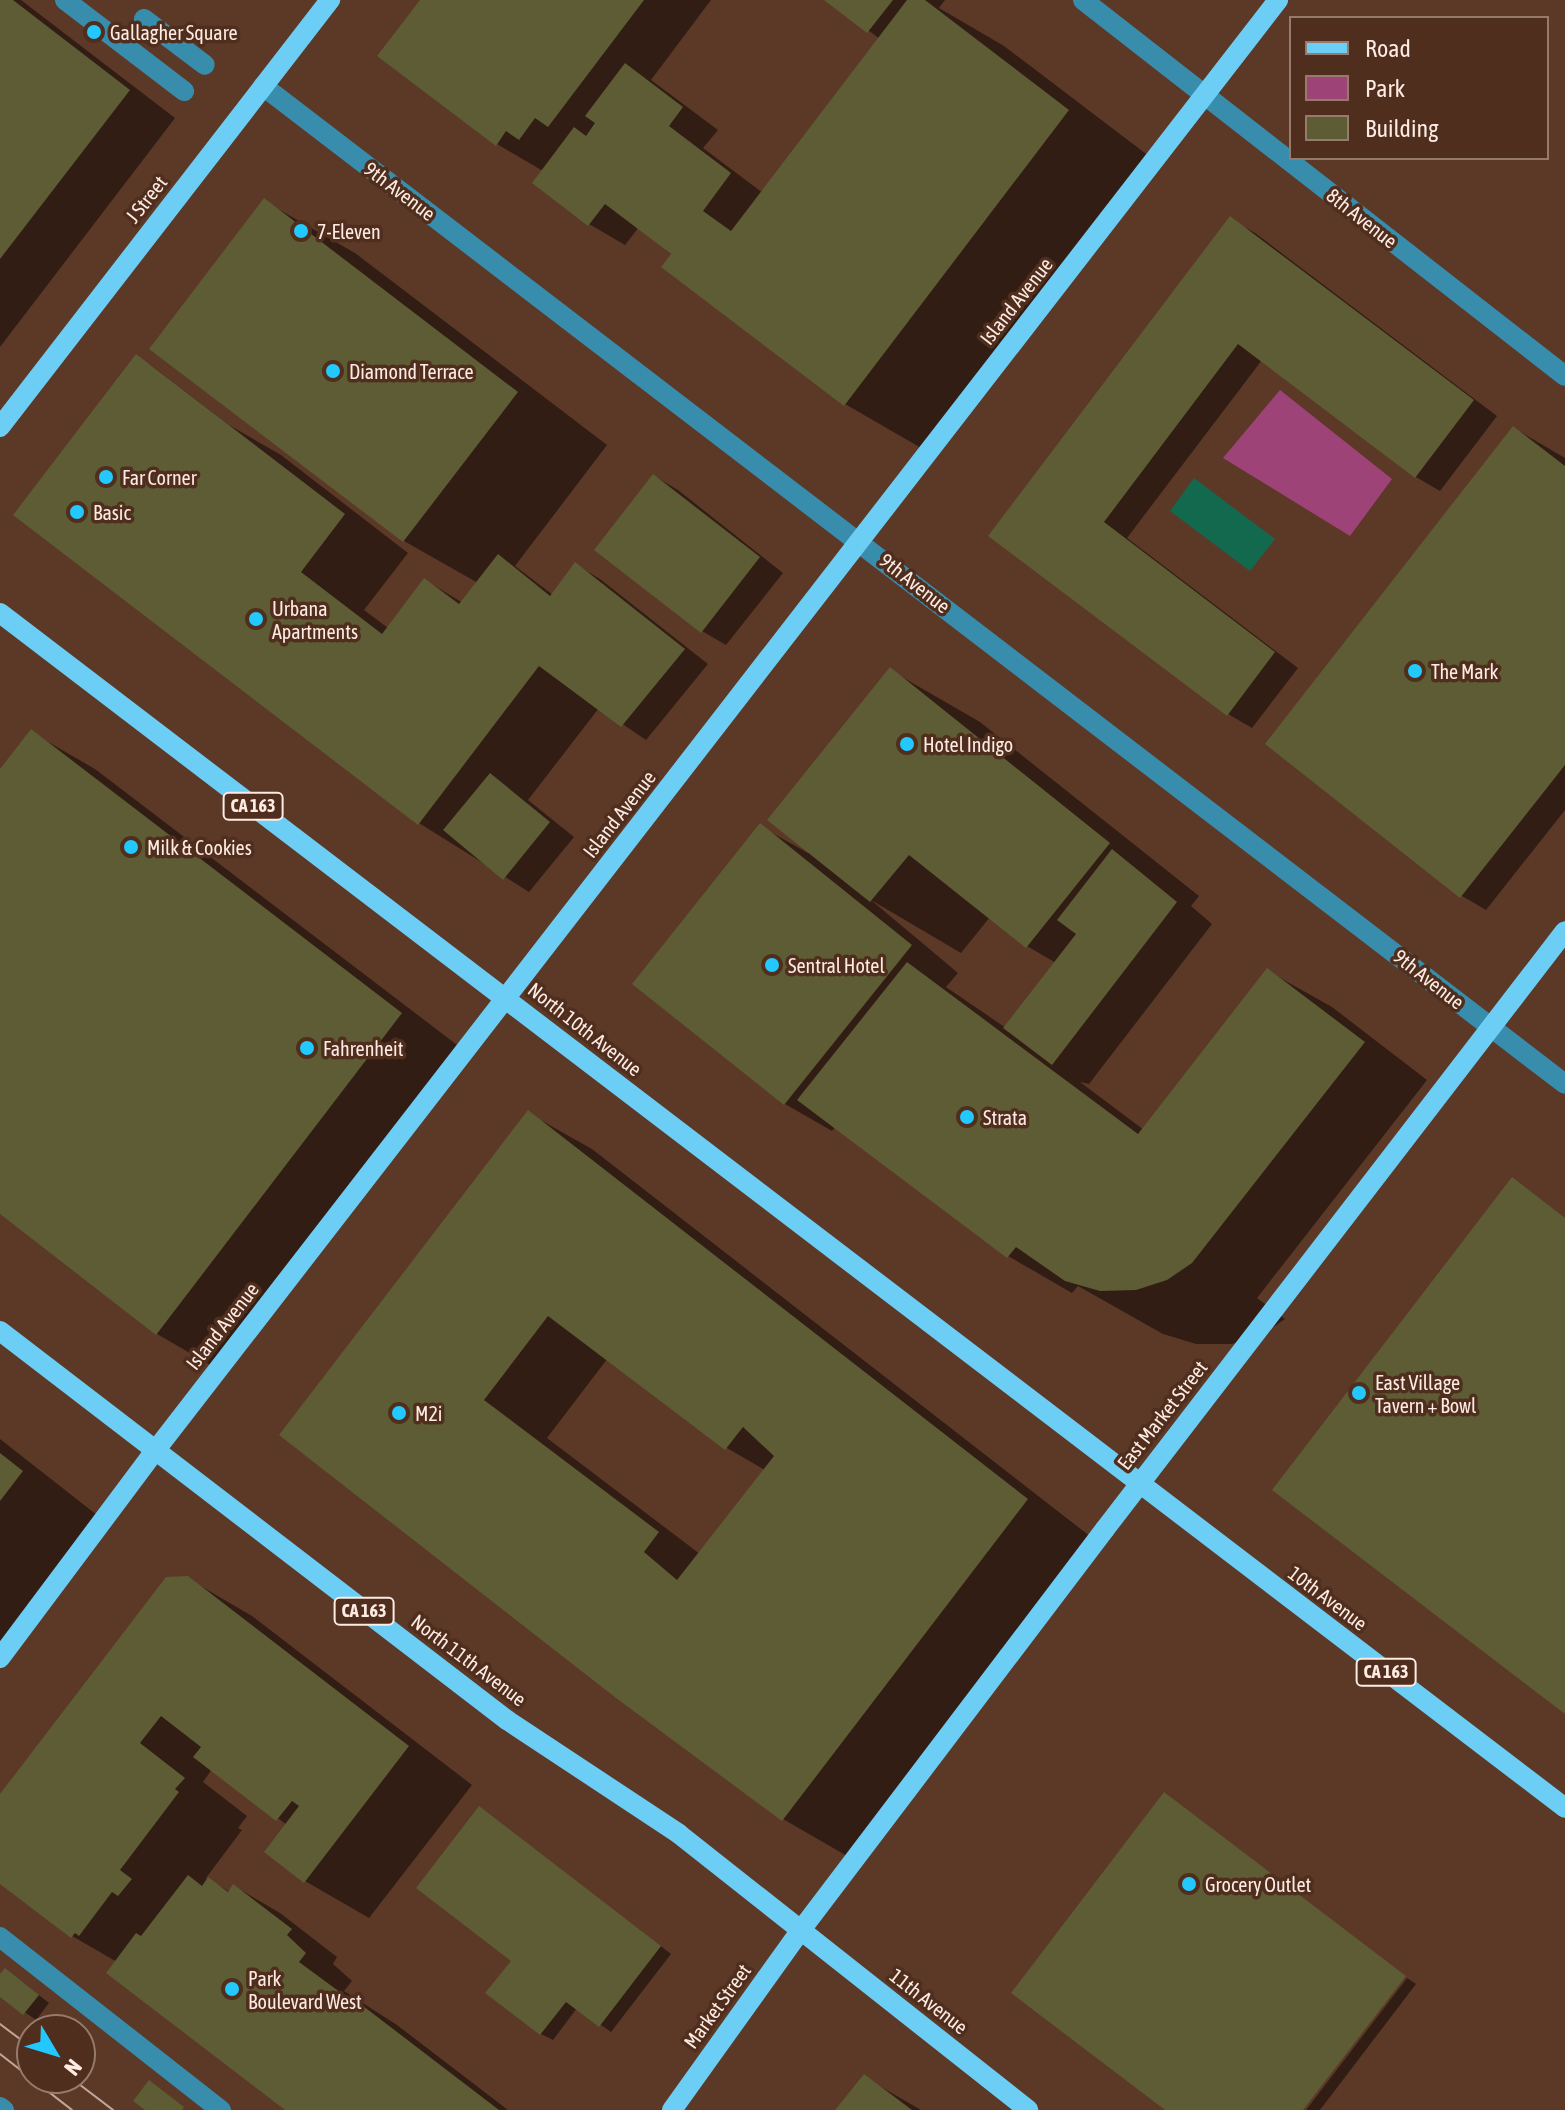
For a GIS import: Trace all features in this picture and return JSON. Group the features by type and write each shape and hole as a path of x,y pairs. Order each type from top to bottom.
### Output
{"main road":[{"name":"J Street","path":"0,427 330,0"},
{"name":"Island Avenue","path":"0,1658 155,1451 1278,0"},
{"name":"North 10th Avenue","path":"0,613 1138,1485"},
{"name":"East Market Street","path":"801,1930 1138,1485 1565,931"},
{"name":"North 11th Avenue","path":"0,1331 507,1720 679,1834 801,1930"},
{"name":"10th Avenue","path":"1138,1485 1565,1808"},
{"name":"Market Street","path":"672,2110 801,1930"},
{"name":"11th Avenue","path":"801,1930 1028,2110"}],"street":[{"path":"65,0 184,91"},
{"name":"8th Avenue","path":"1083,0 1565,376"},
{"path":"144,19 205,65"},
{"name":"9th Avenue","path":"263,86 1565,1084"},
{"path":"0,1937 221,2110"}],"green space":[{"path":"1280,390 1392,479 1350,536 1223,458"}],"shaded area":[{"path":"1194,478 1275,539 1250,571 1170,511"}],"building":[{"path":"0,0 13,0 130,90 0,259"},
{"path":"420,0 644,0 548,127 535,118 519,140 506,131 496,146 377,56"},
{"path":"824,0 893,0 867,33"},
{"path":"907,0 925,0 1069,110 844,406 661,267 671,254 605,204 588,226 532,183 574,127 586,136 595,123 585,116 625,63 683,107 669,126 731,173 703,211 731,231"},
{"name":"Diamond Terrace","path":"264,198 518,392 403,542 149,349"},
{"path":"1230,216 1474,400 1415,478 1238,344 1104,522 1275,652 1227,716 988,536"},
{"name":"Urbana Apartments","path":"136,354 345,514 301,572 382,634 424,578 459,604 498,554 550,596 575,562 685,649 621,727 539,666 418,825 13,515"},
{"name":"The Mark","path":"1513,426 1565,466 1565,765 1460,898 1265,744"},
{"path":"653,474 760,557 701,633 594,550"},
{"name":"Hotel Indigo","path":"890,667 1110,843 1026,948 909,855 870,902 767,820"},
{"path":"31,729 402,1013 156,1335 0,1214 0,769"},
{"path":"490,773 550,822 503,880 443,830"},
{"name":"Sentral Hotel","path":"760,823 912,945 784,1105 632,984"},
{"path":"1112,849 1177,902 1052,1065 1003,1028 1076,934 1057,920"},
{"name":"Strata","path":"907,962 1138,1134 1267,968 1365,1042 1192,1263 1167,1280 1136,1290 1100,1291 1065,1281 1016,1247 1007,1258 797,1100"},
{"name":"M2i","path":"528,1110 1028,1499 782,1821 616,1698 279,1435","holes":["548,1316 725,1450 743,1427 774,1456 677,1580 644,1552 659,1532 484,1400"]},
{"path":"1512,1177 1565,1218 1565,1714 1272,1490"},
{"path":"0,1453 23,1471 0,1501"},
{"path":"188,1576 409,1746 304,1883 264,1852 299,1806 292,1801 276,1821 193,1757 201,1747 161,1716 140,1743 185,1778 175,1789 179,1792 120,1870 132,1879 118,1896 112,1892 79,1936 75,1933 71,1938 0,1884 0,1794 166,1577"},
{"name":"Grocery Outlet","path":"1164,1792 1406,1976 1303,2110 1165,2110 1011,1993"},
{"path":"479,1806 661,1946 599,2027 566,2002 540,2035 485,1993 511,1961 416,1888"},
{"name":"Park Boulevard West","path":"188,1875 202,1886 208,1877 228,1892 233,1884 292,1929 287,1935 306,1953 299,1962 348,1998 350,1996 499,2110 285,2110 106,1973 136,1933 141,1936"},
{"path":"5,1968 39,1995 24,2014 0,1997 0,1974"},
{"path":"864,2074 912,2110 835,2110"},
{"path":"149,2080 184,2107 182,2110 145,2110 133,2101"}],"tram line":[{"path":"0,2024 16,2036"},
{"path":"0,2054 72,2110"},
{"path":"92,2094 113,2110"}],"place":[{"name":"Gallagher Square","path":"94,32"},
{"name":"7-Eleven","path":"301,231"},
{"name":"Diamond Terrace","path":"333,371"},
{"name":"Far Corner","path":"106,477"},
{"name":"Basic","path":"77,512"},
{"name":"Urbana Apartments","path":"256,619"},
{"name":"The Mark","path":"1415,671"},
{"name":"Hotel Indigo","path":"907,744"},
{"name":"Milk & Cookies","path":"131,847"},
{"name":"Sentral Hotel","path":"772,965"},
{"name":"Fahrenheit","path":"307,1048"},
{"name":"Strata","path":"967,1117"},
{"name":"East Village Tavern + Bowl","path":"1359,1393"},
{"name":"M2i","path":"399,1413"},
{"name":"Grocery Outlet","path":"1189,1884"},
{"name":"Park Boulevard West","path":"232,1989"}]}
